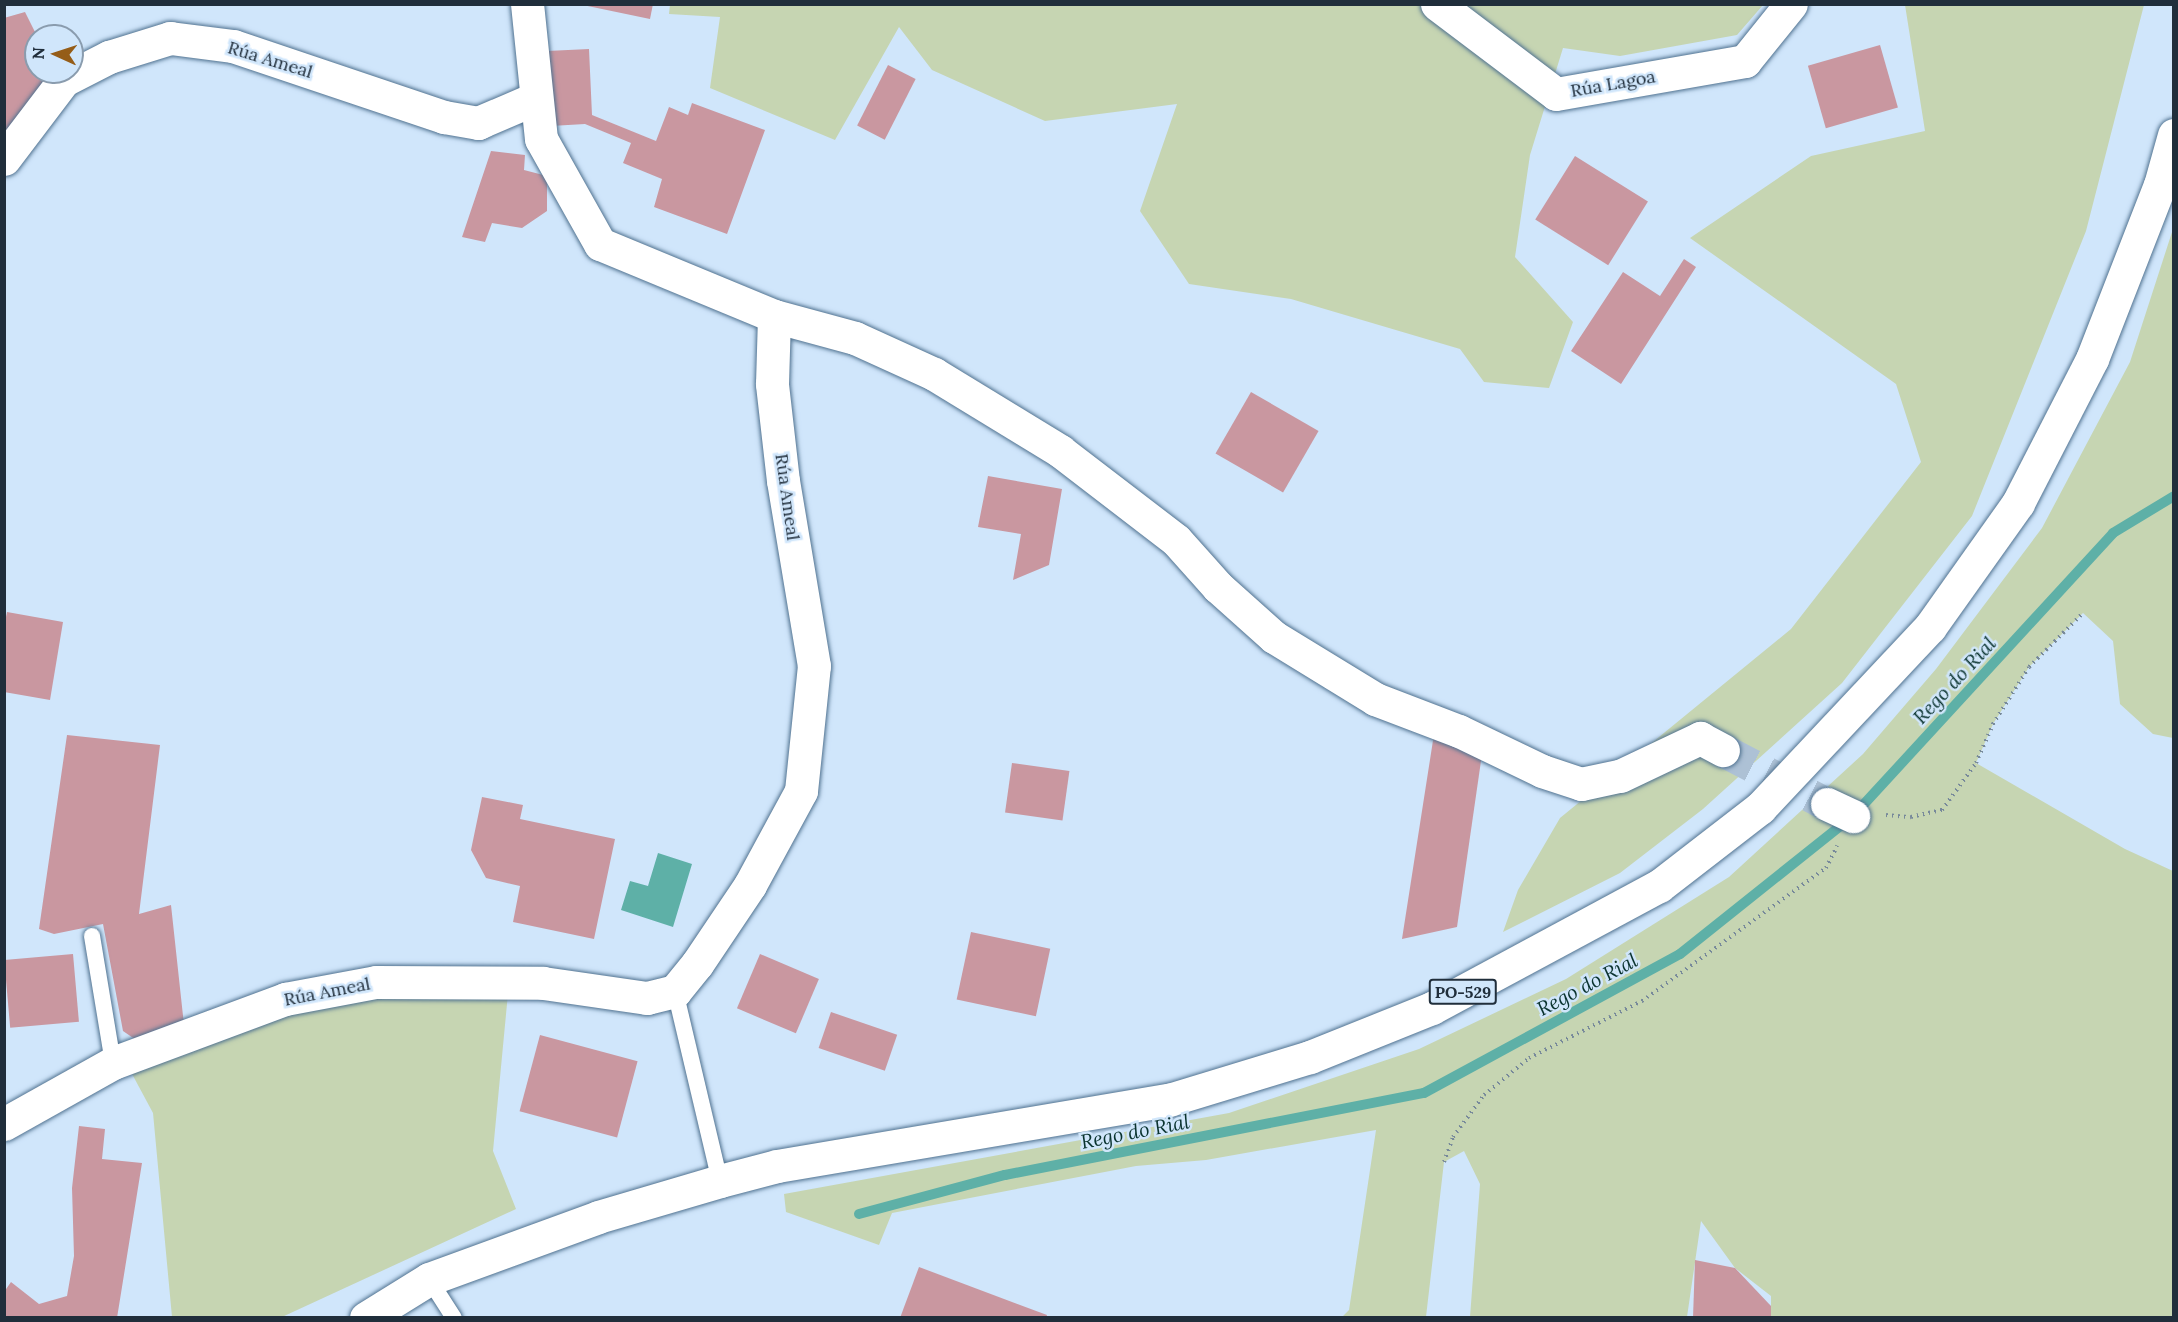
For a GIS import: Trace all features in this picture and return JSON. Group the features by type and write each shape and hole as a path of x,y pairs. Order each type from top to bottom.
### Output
{"street":[{"path":"528,4 541,139 600,244 774,316 855,338 934,374 1060,451 1176,540 1218,587 1274,637 1375,699 1459,731 1542,771 1581,784 1620,776 1700,738 1723,750"},
{"name":"Rúa Lagoa","path":"1437,4 1556,94 1745,61 1791,4"},
{"name":"Rúa Ameal","path":"4,159 64,80 110,57 170,38 233,46 444,117 477,123 536,98"},
{"name":"PO-529","path":"366,1317 429,1279 598,1217 720,1181 777,1166 1169,1100 1310,1057 1432,1008 1659,886 1760,808 1922,636 2018,503 2092,359 2160,185 2174,135"},
{"name":"Rúa Ameal","path":"4,1124 113,1063 285,999 376,982 543,983 647,998 675,991 697,964 750,885 801,791 814,666 783,481 771,384 774,316"}],"lane":[{"path":"92,936 113,1063"},
{"path":"675,991 720,1181"},
{"path":"429,1279 454,1317"}],"path":[{"path":"1444,1162 1453,1137 1484,1095 1529,1058 1642,1001 1826,868 1840,810 1911,817 1942,810 1976,763 1993,724 2029,667 2083,613"}],"shaded area":[{"path":"670,4 1763,5 1737,35 1620,56 1563,48 1530,155 1515,257 1573,322 1549,388 1484,382 1460,349 1291,299 1189,284 1140,211 1177,104 1045,121 932,70 899,27 835,140 710,88 720,17 669,14"},
{"path":"1905,5 2144,5 2086,231 1972,516 1842,683 1703,809 1620,873 1503,932 1518,890 1560,818 1791,629 1921,462 1896,384 1690,238 1811,156 1925,131"},
{"path":"2173,229 2173,738 2153,734 2120,704 2113,641 2083,613 2029,667 1993,724 1976,763 2125,849 2173,871 2173,1317 1771,1317 1771,1296 1735,1268 1701,1221 1687,1317 1470,1317 1480,1184 1464,1151 1444,1162 1426,1317 1342,1317 1349,1310 1376,1130 1206,1160 1136,1166 892,1213 879,1245 786,1212 784,1194 1229,1113 1419,1049 1566,979 1729,877 1863,754 1936,669 2042,528 2130,362"},
{"path":"658,853 692,864 673,927 621,910 630,881 648,886"},
{"path":"509,983 493,1151 516,1209 282,1317 172,1317 153,1113 124,1059 311,993"}],"building":[{"path":"578,4 653,4 650,19"},
{"path":"25,12 31,24 24,24 24,84 43,84 9,132 4,131 4,18"},
{"path":"1880,45 1898,107 1826,128 1808,66"},
{"path":"589,49 592,115 656,141 669,107 688,115 692,103 765,130 727,234 654,207 662,179 623,163 631,143 585,124 551,126 547,51"},
{"path":"888,65 916,79 885,140 857,126"},
{"path":"491,151 525,155 524,170 547,176 547,211 522,228 492,223 485,242 462,237"},
{"path":"1575,156 1648,202 1608,265 1535,220"},
{"path":"1684,259 1696,267 1621,384 1571,351 1623,272 1660,296"},
{"path":"1251,392 1319,431 1283,492 1216,453"},
{"path":"988,476 1062,489 1049,565 1013,580 1021,534 978,527"},
{"path":"7,612 63,622 50,700 4,692 4,627"},
{"path":"1434,734 1482,754 1457,927 1402,939"},
{"path":"67,735 160,745 139,914 171,905 184,1025 142,1044 123,1031 103,924 54,934 39,929"},
{"path":"1012,763 1069,771 1062,821 1005,813"},
{"path":"482,797 523,805 520,819 615,839 594,939 513,922 520,886 486,878 471,850"},
{"path":"971,932 1050,949 1036,1016 957,999"},
{"path":"73,954 79,1022 10,1028 4,960"},
{"path":"760,954 819,979 796,1033 737,1008"},
{"path":"831,1012 897,1035 885,1071 819,1048"},
{"path":"540,1035 638,1061 617,1137 520,1111"},
{"path":"79,1126 105,1129 102,1159 142,1163 117,1318 4,1318 4,1292 11,1282 39,1304 67,1296 74,1256 72,1188"},
{"path":"1695,1260 1735,1268 1771,1306 1771,1318 1693,1318"},
{"path":"919,1267 1047,1315 1046,1318 900,1318"}],"waterway":[{"name":"Rego do Rial","path":"859,1214 1005,1175 1424,1093 1680,954 1853,816 2113,533 2174,496"}],"tunnel":[{"path":"1723,750 1827,804"}]}
